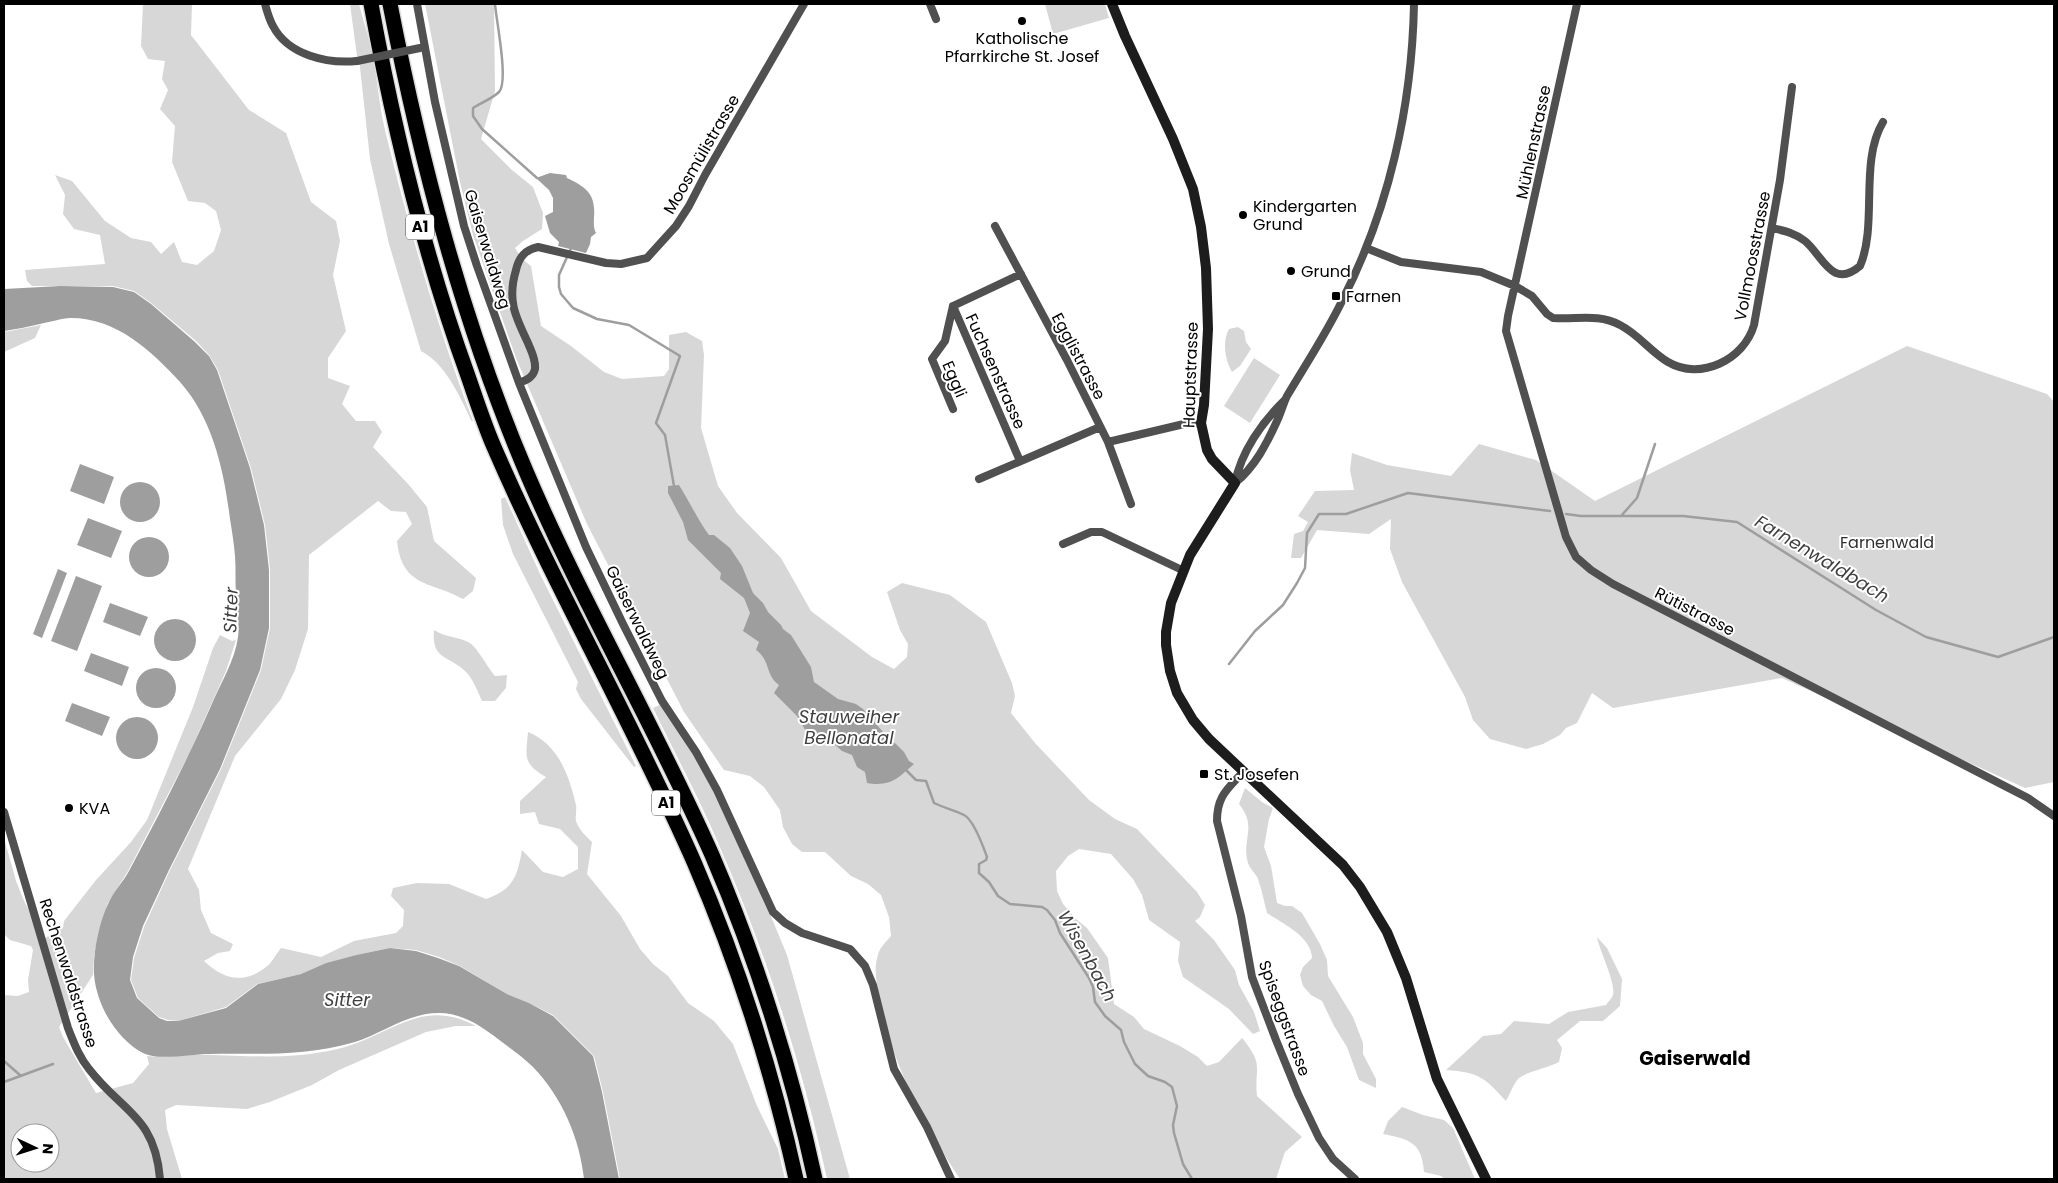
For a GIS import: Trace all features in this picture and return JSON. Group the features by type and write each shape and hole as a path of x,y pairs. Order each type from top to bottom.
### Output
{"highway":[{"name":"A1","path":"371,4 385,80 418,219 454,338 492,444 545,559 644,757 707,892 759,1037 796,1179"},
{"name":"A1","path":"390,4 429,180 446,245 475,339 511,435 545,513 579,587 683,793 724,886 754,962 778,1034 815,1179"}],"street":[{"path":"265,4 273,28 286,41 315,58 331,62 356,61 422,48"},
{"name":"Gaiserwaldweg","path":"417,4 422,48 464,226 479,274 519,384 590,556 662,701 696,752 716,790 766,899 774,912 785,923 802,933 850,949 865,966 873,985 894,1069 927,1127 951,1179"},
{"name":"Moosmülistrasse","path":"519,384 530,378 534,371 535,360 514,314 511,295 512,281 517,264 529,249 538,247 621,264 647,258 676,226 689,206 804,4"},
{"path":"930,4 936,19"},
{"name":"Hauptstrasse","path":"1112,4 1124,36 1150,88 1188,174 1202,227 1206,268 1208,329 1204,411 1200,423 1207,450 1212,459 1235,483"},
{"path":"1414,4 1409,70 1398,145 1366,248 1334,317 1286,398 1276,423 1259,455 1245,475 1235,483 1182,570 1168,615 1166,645 1170,671 1181,701 1193,720 1209,739 1343,865 1371,904 1387,932 1406,978 1437,1079 1486,1179"},
{"name":"Mühlenstrasse","path":"1515,286 1578,4"},
{"name":"Vollmoosstrasse","path":"1366,248 1401,262 1481,272 1515,286 1532,296 1547,314 1553,318 1597,317 1620,324 1674,365 1684,368 1707,368 1733,356 1743,347 1753,330 1772,228 1792,87"},
{"path":"1772,228 1796,235 1807,242 1832,272 1846,275 1860,266 1865,247 1873,150 1877,132 1883,122"},
{"name":"Egglistrasse","path":"995,226 1108,442 1131,504"},
{"name":"Fuchsenstrasse","path":"1020,461 953,306 1021,274"},
{"name":"Rütistrasse","path":"1515,286 1506,331 1566,537 1576,558 1612,584 2028,798 2054,816"},
{"name":"Eggli","path":"953,306 945,341 932,359 953,409"},
{"path":"1235,483 1238,468 1249,446 1264,424 1286,398"},
{"path":"1108,442 1184,424 1200,423"},
{"path":"979,479 1100,427"},
{"path":"1063,544 1091,532 1102,532 1182,570"},
{"name":"Spiseggstrasse","path":"1244,771 1221,796 1217,810 1217,822 1241,916 1252,977 1298,1094 1315,1131 1333,1158 1354,1179"},
{"name":"Rechenwaldstrasse","path":"4,812 68,1028 76,1048 90,1071 126,1106 147,1131 157,1155 160,1179"}],"green space":[{"path":"143,4 192,4 191,35 249,110 286,133 311,202 336,221 340,241 333,275 346,331 328,358 328,378 350,386 342,404 356,421 375,421 382,432 373,447 427,507 434,541 476,578 473,591 463,599 420,581 412,575 405,567 400,556 397,541 412,524 406,512 391,511 378,501 309,555 308,629 295,670 281,699 235,756 188,869 199,890 201,910 211,933 233,944 230,951 218,953 204,961 226,976 241,978 258,973 266,967 281,948 321,957 354,941 396,933 403,926 404,910 391,896 393,888 417,883 449,884 486,899 502,891 512,881 516,875 522,850 543,872 563,877 578,869 578,847 560,829 539,824 535,812 520,814 520,801 546,777 533,768 527,759 528,732 538,737 555,752 566,772 576,805 576,821 592,842 587,874 621,916 640,949 653,964 668,976 688,1003 714,1021 733,1044 757,1106 778,1149 785,1179 620,1179 594,1056 553,1015 507,994 460,966 416,950 390,948 326,963 301,974 257,984 226,1007 178,1021 159,1017 138,998 131,980 134,958 144,927 170,870 221,769 261,670 270,628 270,569 265,525 251,468 218,370 209,355 196,341 134,291 113,286 32,286 27,281 25,270 105,264 100,235 74,229 63,214 65,195 55,175 72,181 105,221 131,238 151,242 161,254 174,242 182,262 197,265 214,251 221,230 216,211 205,203 188,201 172,162 175,126 160,109 168,90 162,79 165,61 148,59 141,46"},
{"path":"350,4 359,4 372,51 383,120 404,204 424,277 472,422 445,373 438,364 421,351 389,244 370,159 359,58 357,56"},
{"path":"425,4 494,4 495,91 481,139 512,170 533,187 543,213 542,229 515,248 522,259 531,266 541,326 571,346 604,372 622,379 664,376 669,369 669,335 686,332 702,341 704,355 701,428 718,486 737,513 781,558 811,611 872,657 894,669 907,657 908,644 900,630 887,592 902,583 950,595 986,622 1012,683 1015,696 1011,713 1035,743 1089,800 1115,819 1137,829 1197,892 1205,905 1200,917 1195,921 1214,940 1235,970 1239,985 1254,1012 1260,1031 1253,1034 1229,1009 1183,977 1178,961 1180,942 1149,920 1142,895 1133,879 1111,854 1079,849 1068,856 1056,871 1057,891 1063,904 1087,928 1108,958 1114,1004 1134,1017 1144,1029 1180,1046 1198,1057 1207,1066 1219,1062 1242,1038 1249,1047 1254,1055 1257,1066 1257,1096 1302,1137 1285,1152 1276,1179 960,1179 934,1137 911,1093 892,1048 885,1024 877,983 876,966 880,950 891,936 889,917 881,895 868,884 851,876 825,852 802,852 792,844 783,827 780,810 764,787 750,776 724,770 684,712 587,524 516,358 473,235 460,182"},
{"path":"1045,4 1105,4 1109,18 1053,34"},
{"path":"41,325 35,338 4,352 4,332"},
{"path":"1238,327 1244,331 1246,342 1251,349 1240,366 1232,372 1226,356 1225,345 1229,329"},
{"name":"Farnenwald","path":"1907,346 2047,394 2054,402 2054,782 2025,788 1782,678 1613,708 1592,693 1577,723 1566,728 1560,735 1543,744 1526,749 1490,739 1473,720 1465,697 1402,582 1390,549 1391,519 1369,534 1317,530 1301,558 1291,558 1294,534 1303,531 1308,522 1298,516 1315,491 1354,490 1350,470 1352,453 1387,465 1451,476 1479,444 1536,460 1595,501"},
{"path":"1254,358 1280,375 1250,423 1224,406"},
{"path":"505,497 541,576 636,766 634,767 581,699 576,689 578,682 513,554 503,525 501,499"},
{"path":"434,630 468,642 478,652 495,676 507,675 506,688 495,701 482,701 467,673 439,652 434,640"},
{"path":"220,635 232,641 236,640 226,671 189,754 128,871 108,903 98,934 93,975 59,1027 96,1093 133,1083 149,1064 147,1056 295,1056 347,1046 405,1022 431,1015 460,1019 476,1026 456,1026 426,1032 339,1070 312,1085 247,1109 176,1105 165,1110 167,1129 182,1179 4,1179 4,995 18,996 29,992 28,980 33,950 31,946 10,940 4,934 4,838 16,881 25,903 45,938 63,928 64,921 96,880 131,842 147,820 193,707 213,648"},
{"path":"660,705 693,752 712,788 765,902 787,955 850,1179 827,1179 806,1093 767,968 736,886 711,828 653,708"},
{"path":"1245,788 1262,802 1273,808 1264,847 1271,866 1277,903 1292,906 1302,913 1320,944 1327,960 1328,976 1353,1017 1363,1043 1363,1054 1376,1079 1376,1088 1359,1080 1347,1047 1322,1001 1311,995 1303,986 1300,975 1303,967 1312,958 1311,950 1295,931 1267,913 1258,879 1248,863 1246,854 1248,827 1245,812 1239,804"},
{"path":"1597,937 1607,948 1622,979 1620,1006 1603,1021 1580,1021 1557,1040 1562,1048 1559,1062 1518,1079 1506,1101 1480,1078 1466,1072 1446,1070 1483,1036 1501,1034 1514,1021 1549,1024 1568,1012 1606,1005 1612,996 1613,990"},
{"path":"1402,1107 1444,1120 1453,1128 1475,1179 1445,1179 1441,1176 1424,1172 1421,1155 1413,1144 1401,1138 1383,1134 1388,1121"}],"water":[{"path":"550,173 566,175 567,178 584,188 591,197 596,233 591,237 586,253 558,246 559,242 550,233 545,216 553,212 553,198 549,190 536,178"},
{"name":"Sitter","path":"60,286 113,287 134,292 151,304 209,356 217,370 250,468 264,525 269,570 269,628 260,670 220,769 143,926 133,957 130,980 137,998 159,1018 167,1021 178,1021 226,1008 258,984 301,974 326,963 356,955 390,948 416,951 438,958 459,966 507,994 553,1016 593,1056 619,1179 584,1179 574,1134 568,1119 553,1092 543,1079 533,1067 492,1034 471,1021 456,1015 439,1013 417,1016 355,1042 318,1050 166,1057 143,1053 133,1047 109,1020 99,997 94,974 97,937 105,910 129,871 173,786 231,661 238,632 235,556 224,483 209,429 191,397 180,382 157,358 117,329 86,319 65,318 4,331 4,289"},
{"path":"80,464 114,477 104,504 70,491"},
{"path":"140,482 154,488 160,502 154,516 140,522 126,516 120,502 126,488"},
{"name":"Stauweiher Bellonatal","path":"679,485 709,535 714,535 730,548 742,566 753,593 783,629 791,635 811,667 814,682 838,699 856,704 863,709 890,740 904,752 909,761 914,764 894,780 882,784 867,783 865,772 857,767 852,755 842,751 825,736 813,737 811,733 807,733 797,716 774,693 779,685 772,677 761,654 756,650 759,642 743,631 750,613 744,598 720,579 721,573 688,540 683,522 668,493 668,486"},
{"path":"88,518 122,531 111,558 77,545"},
{"path":"149,537 163,543 169,557 163,571 149,577 135,571 129,557 135,543"},
{"path":"58,569 67,573 42,638 33,634"},
{"path":"76,576 102,586 77,651 51,641"},
{"path":"110,603 148,617 140,636 103,622"},
{"path":"179,619 187,622 193,628 196,640 193,652 187,658 171,661 163,658 157,652 154,636 157,628 163,622"},
{"path":"91,653 129,667 122,686 84,671"},
{"path":"160,668 167,671 173,677 176,688 175,696 167,705 160,708 152,708 145,705 137,696 136,684 139,677 148,669"},
{"path":"72,703 110,717 102,736 65,721"},
{"path":"137,717 152,723 158,738 152,753 137,759 122,753 116,738 122,723"}],"waterway":[{"path":"495,4 501,50 502,86 499,92 473,108 473,116 482,129 537,178"},
{"path":"572,246 559,275 559,287 561,294 573,308 597,319 629,325 680,356 656,423 665,435 674,486"},
{"path":"1621,516 1637,498 1655,444"},
{"path":"1229,664 1255,631 1283,605 1297,583 1305,568 1307,533 1319,514 1346,514 1408,493 1550,511"},
{"name":"Farnenwaldbach","path":"1566,514 1581,516 1683,516 1737,522 1876,610 1926,637 1998,657 2054,637"},
{"name":"Wisenbach","path":"907,771 916,780 926,781 934,803 964,815 971,822 987,857 986,860 979,864 979,873 989,882 998,896 1010,904 1042,907 1047,910 1055,920 1060,933 1089,978 1093,987 1095,1002 1105,1016 1121,1030 1124,1042 1135,1064 1148,1076 1165,1082 1172,1087 1177,1106 1173,1125 1174,1133 1183,1164 1192,1179"},
{"path":"4,1061 21,1076"},
{"path":"4,1082 53,1064"}],"place":[{"name":"Katholische Pfarrkirche St. Josef","path":"1022,21"},
{"name":"Kindergarten Grund","path":"1243,215"},
{"name":"Grund","path":"1291,271"},
{"name":"Farnen","path":"1336,296"},
{"name":"St. Josefen","path":"1204,774"},
{"name":"KVA","path":"69,808"}],"district":[{"name":"Gaiserwald","path":"1695,1058"}]}
